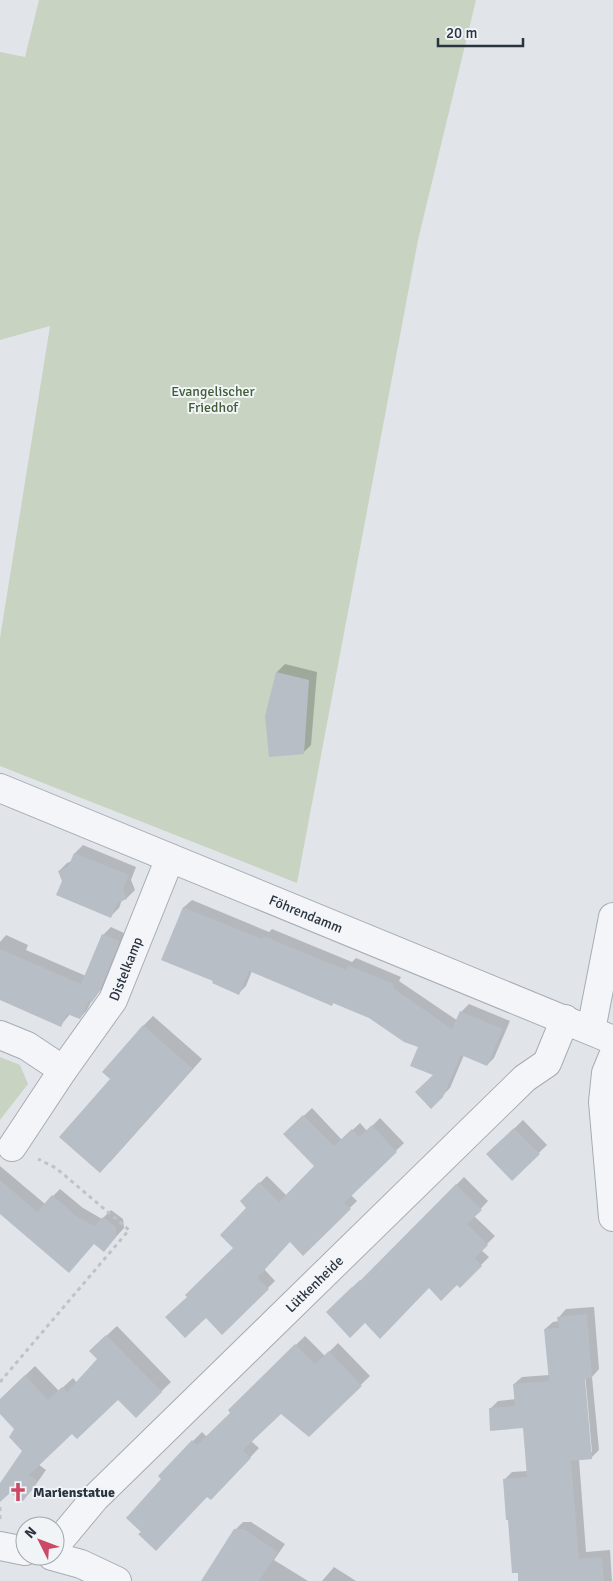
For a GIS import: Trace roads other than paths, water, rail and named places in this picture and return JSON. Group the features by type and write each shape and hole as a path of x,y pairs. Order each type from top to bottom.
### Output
{"street":[{"name":"Föhrendamm","path":"0,788 602,1035"},
{"name":"Distelkamp","path":"12,1147 63,1070 113,1000 170,858"},
{"path":"602,1035 613,917"},
{"name":"Lütkenheide","path":"65,1534 102,1491 525,1078 547,1063 565,1019"},
{"path":"0,1035 27,1046 63,1070"},
{"path":"613,1056 606,1073 603,1102 613,1217"},
{"path":"0,1546 15,1549"},
{"path":"65,1560 80,1564 117,1581"}],"place":[{"name":"Marienstatue","path":"18,1492"}],"park label":[{"name":"Evangelischer Friedhof","path":"213,400"}]}
